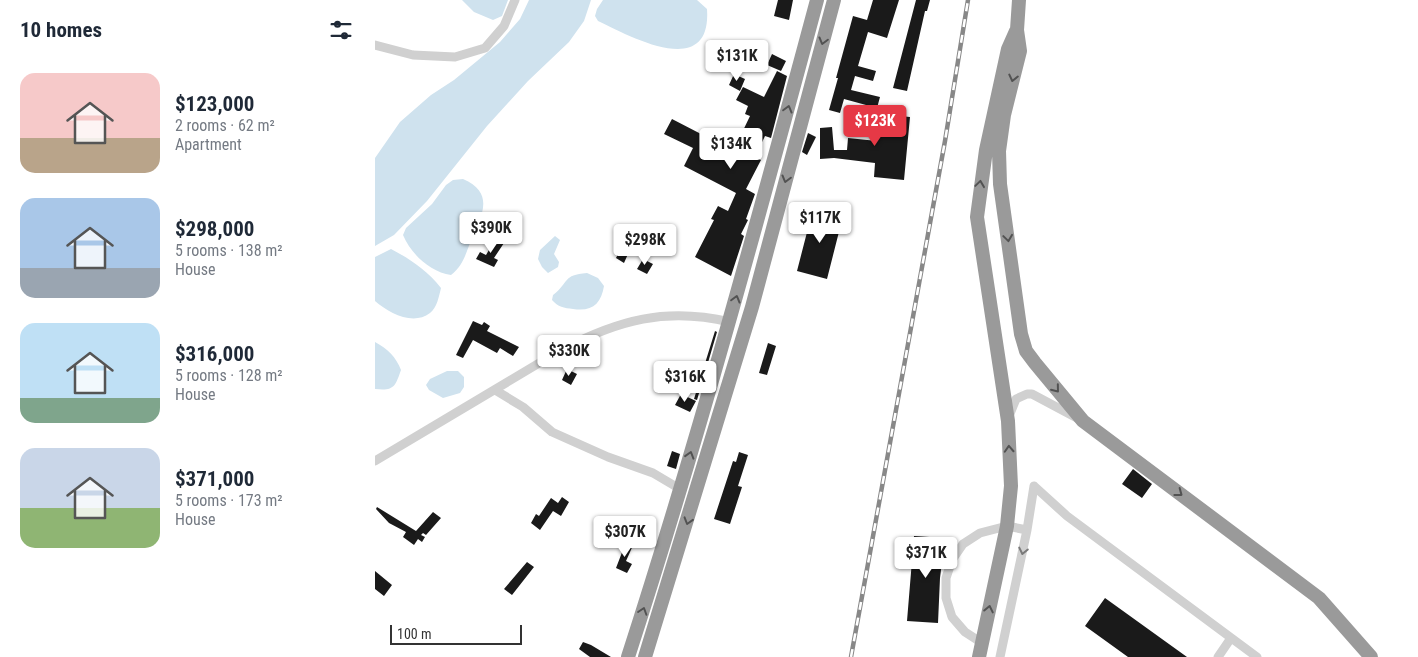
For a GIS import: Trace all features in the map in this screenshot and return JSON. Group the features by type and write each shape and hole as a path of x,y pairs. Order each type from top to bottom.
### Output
{"highway":[{"path":"629,657 730,322 817,0"},
{"path":"645,657 752,307 834,0"},
{"path":"1019,0 1017,30 1020,51 1004,115 999,151 1000,184 1021,334 1026,351 1083,421 1319,598 1371,657"},
{"path":"981,650 1007,526 1011,486 1008,421 977,217 986,150 1008,49 1017,30"}],"street":[{"path":"375,45 413,55 455,57 485,48 504,26 515,0"},
{"path":"375,461 587,336 632,320 685,314 730,322"},
{"path":"495,390 523,407 552,432 585,445 607,457 653,473 680,489"},
{"path":"1008,421 1016,399 1027,394 1038,396 1083,421"},
{"path":"1000,657 1027,530 1034,486 1067,516 1257,657"},
{"path":"981,650 952,616 946,598 945,578 952,560 963,544 980,533 1007,526 1027,530"},
{"path":"1217,657 1231,638"}],"water":[{"path":"462,0 508,0 502,16 493,20 474,12"},
{"path":"529,0 591,0 584,21 569,42 528,81 487,126 427,201 394,235 375,246 375,158 400,122 431,95 454,80 500,42 520,19"},
{"path":"603,0 697,0 707,9 705,31 697,44 683,49 667,48 648,43 598,21 595,16"},
{"path":"463,179 473,185 483,198 482,213 464,258 451,275 436,270 422,261 411,249 403,235 406,228 432,204 446,185 453,180"},
{"path":"555,236 560,240 554,254 559,262 558,267 548,273 538,259 540,250"},
{"path":"391,249 418,266 441,288 434,308 423,317 409,318 401,316 387,310 375,301 375,257"},
{"path":"587,273 598,278 604,286 601,298 595,305 580,310 570,309 559,306 552,300 553,295 570,277"},
{"path":"375,342 391,354 401,370 393,387 375,389"},
{"path":"447,371 458,371 464,377 464,387 460,393 443,398 429,390 426,385 430,379"}],"building":[{"path":"778,0 793,0 789,20 774,16"},
{"path":"873,0 899,0 887,38 868,32 858,66 876,71 873,81 855,76 851,90 880,97 877,108 844,99 840,113 829,110 853,16 867,20"},
{"path":"916,0 930,0 927,11 925,11 907,91 893,88"},
{"path":"772,54 786,61 781,71 767,65"},
{"path":"777,71 787,76 771,138 765,136 755,157 761,160 746,189 755,194 746,219 748,220 741,234 744,236 731,276 695,257 714,220 711,219 718,206 728,211 736,193 684,166 693,148 664,134 672,119 701,134 703,130 730,144 733,138 738,141 750,116 745,114 748,106 736,100 743,87 764,97"},
{"path":"734,74 745,79 740,91 729,85"},
{"path":"880,114 910,117 904,180 874,177 875,163 834,158 820,159 820,128 832,127 834,150 847,150 848,138 877,141"},
{"path":"808,133 816,137 807,155 802,152"},
{"path":"813,209 843,216 827,279 797,271"},
{"path":"496,238 504,243 494,258 498,260 494,267 476,259 480,252 486,255"},
{"path":"625,241 632,245 624,263 616,258"},
{"path":"643,259 653,264 647,274 637,269"},
{"path":"473,321 482,325 484,322 490,326 487,331 519,347 513,356 500,348 497,353 473,340 463,358 456,355"},
{"path":"715,331 717,332 697,400 694,399"},
{"path":"768,343 776,346 767,375 759,373"},
{"path":"567,369 577,374 571,385 562,380"},
{"path":"681,394 696,401 690,412 675,405"},
{"path":"672,451 680,454 676,469 667,466"},
{"path":"739,452 748,455 738,486 742,487 730,524 714,519 733,461 736,462"},
{"path":"1133,469 1152,484 1142,498 1122,484"},
{"path":"562,497 569,502 561,516 553,511 540,530 531,523 536,514 539,516 551,498 558,503"},
{"path":"377,507 416,531 433,512 441,518 426,535 423,533 421,535 425,537 422,542 418,539 414,545 403,537 406,532 389,523 376,509"},
{"path":"914,536 945,538 940,578 938,623 907,621"},
{"path":"626,542 634,543 626,561 632,564 627,573 616,568"},
{"path":"527,562 534,567 512,595 504,589"},
{"path":"375,571 392,585 384,596 375,589"},
{"path":"1105,598 1187,657 1128,657 1085,626"},
{"path":"583,642 611,657 590,657 579,649"}],"railway":[{"path":"851,657 945,141 968,0"}]}
